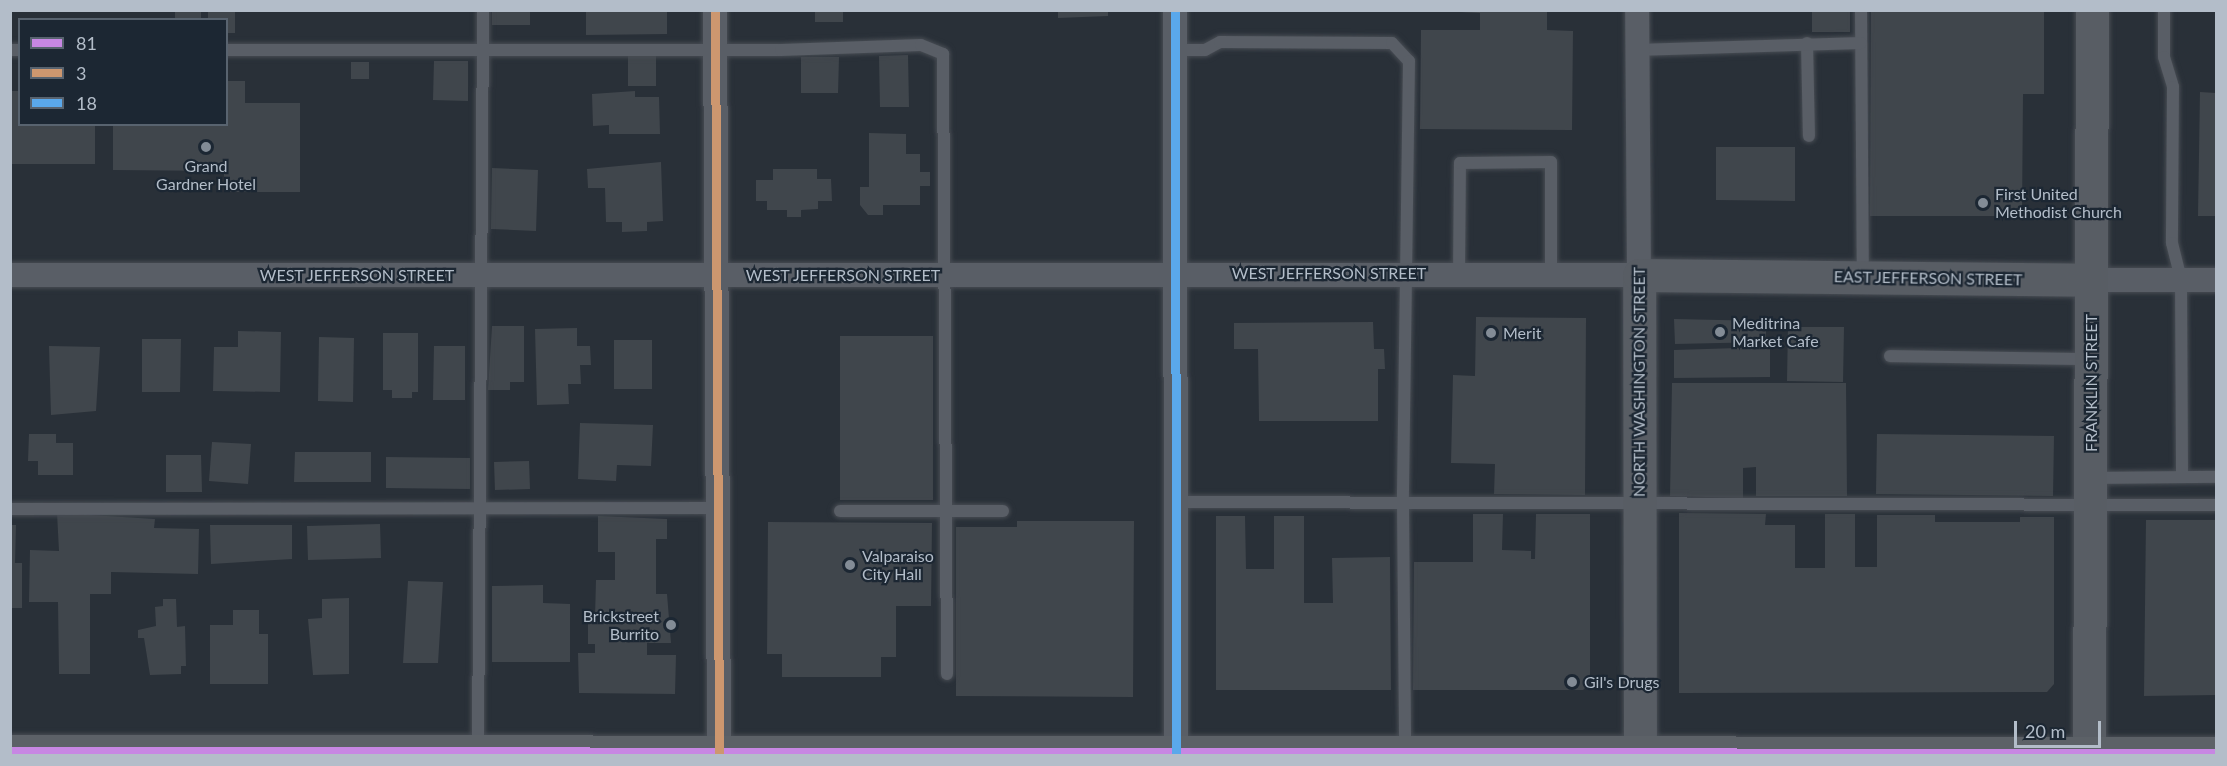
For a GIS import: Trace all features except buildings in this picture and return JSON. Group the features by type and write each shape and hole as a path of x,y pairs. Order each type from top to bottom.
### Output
{"main road":[{"name":"FRANKLIN STREET","path":"2089,754 2092,10"},
{"name":"EAST JEFFERSON STREET","path":"1639,275 2091,280"},
{"name":"NORTH WASHINGTON STREET","path":"1639,275 1640,754"},
{"path":"10,751 719,754 2217,753"}],"street":[{"path":"715,10 719,754"},
{"path":"1175,10 1176,754"},
{"name":"NORTH WASHINGTON STREET","path":"1637,10 1639,275"},
{"name":"WEST JEFFERSON STREET","path":"10,275 1176,273 1639,275"},
{"name":"EAST JEFFERSON STREET","path":"2091,280 2217,280"}],"lane":[{"path":"478,753 482,508 478,275 483,10"},
{"path":"1861,10 1863,278"},
{"path":"2164,10 2164,57 2173,87 2172,243 2181,280 2182,477"},
{"path":"1175,50 1205,50 1220,42 1392,44 1400,48 1409,61 1403,504 1405,753"},
{"path":"1807,44 1809,136"},
{"path":"1637,50 1861,44"},
{"path":"228,50 716,50 921,45 944,54 947,674"},
{"path":"1460,274 1460,163 1539,162 1551,162 1551,274"},
{"path":"1890,356 2091,359"},
{"path":"1177,502 1639,503 2090,491 2182,477 2217,477"},
{"path":"2090,491 2217,505"},
{"path":"10,509 718,508"},
{"path":"840,511 1003,511"}],"transit line":[{"name":"3","path":"715,10 719,756"},
{"name":"18","path":"1175,10 1176,756"},
{"name":"81","path":"10,751 2216,753"}],"place":[{"name":"Grand Gardner Hotel","path":"206,147"},
{"name":"First United Methodist Church","path":"1983,203"},
{"name":"Meditrina Market Cafe","path":"1720,332"},
{"name":"Merit","path":"1491,333"},
{"name":"Valparaiso City Hall","path":"850,565"},
{"name":"Brickstreet Burrito","path":"671,625"},
{"name":"Gil's Drugs","path":"1572,682"}]}
